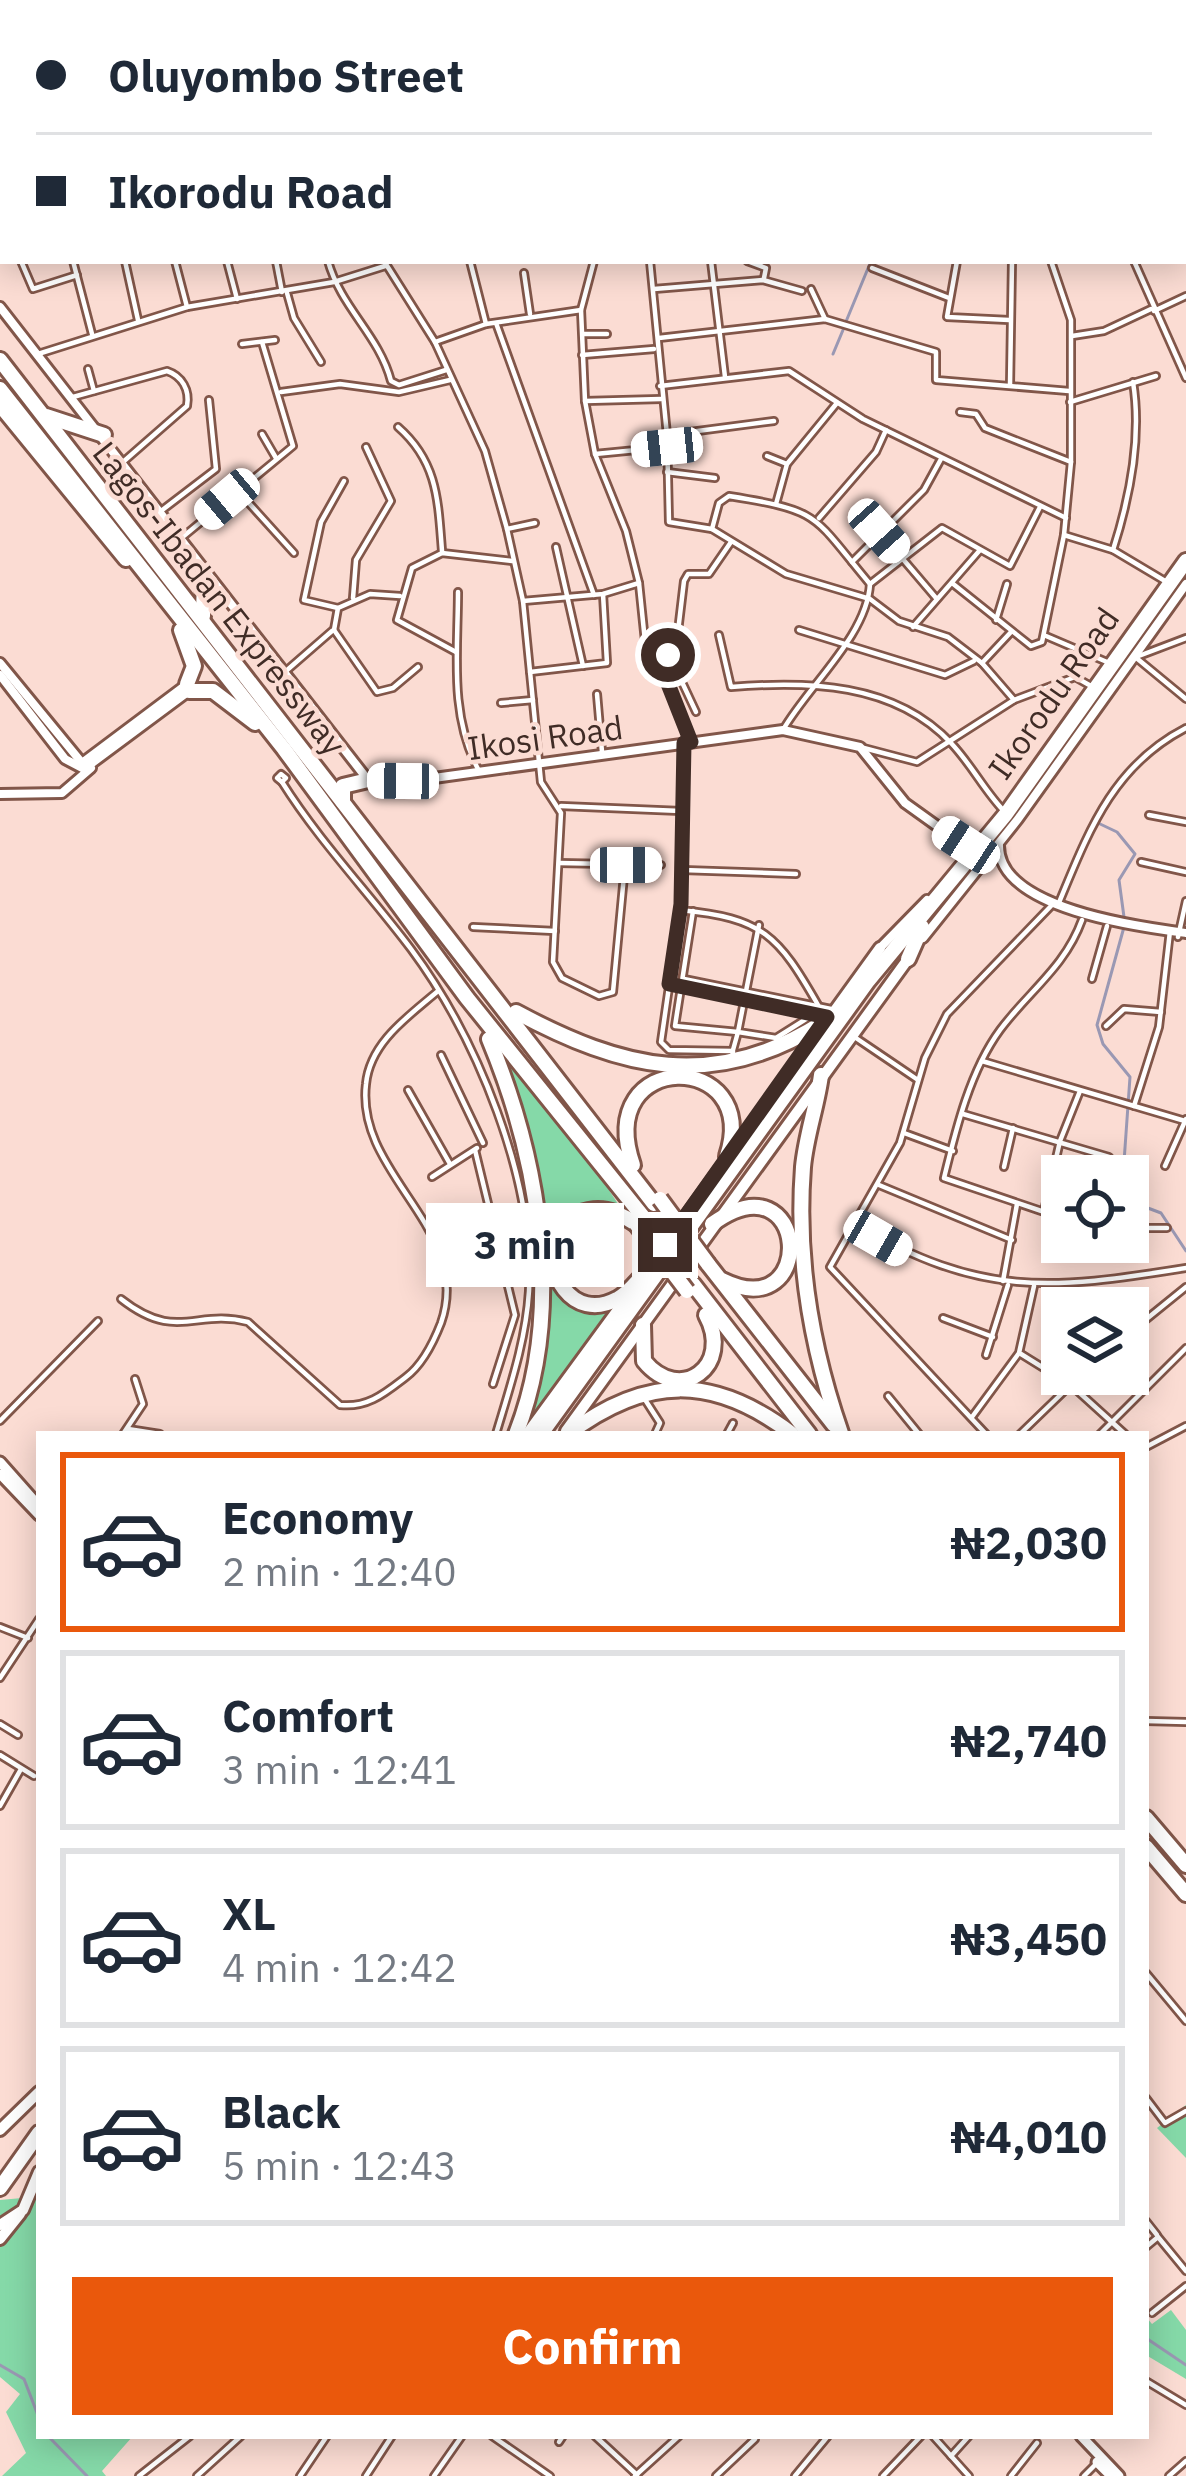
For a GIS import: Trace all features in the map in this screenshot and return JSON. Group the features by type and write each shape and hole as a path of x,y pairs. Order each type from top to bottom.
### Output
{"highway":[{"name":"Lagos-Ibadan Expressway","path":"0,361 706,1267"},
{"name":"Lagos-Ibadan Expressway","path":"0,389 284,749 466,998 690,1288"},
{"path":"0,406 104,536 146,575"},
{"path":"38,409 83,421 104,435"},
{"path":"98,512 99,497 116,507"},
{"name":"Ikorodu Road","path":"543,1431 918,925 1006,814 1186,557"},
{"name":"Ikorodu Road","path":"552,1431 918,925 978,861 1186,573"},
{"path":"203,616 204,576"},
{"path":"168,604 191,654 193,674 188,688 213,691 284,749 283,778 309,784"},
{"path":"343,802 343,786 368,780"},
{"path":"880,948 918,925"},
{"path":"908,959 918,925"},
{"path":"491,988 516,1012 657,1202"},
{"path":"466,998 489,1039 518,1119 538,1231 537,1362 517,1431"},
{"path":"516,1012 570,1043 629,1061 732,1056 784,1046 824,1016"},
{"path":"489,1039 640,1221"},
{"path":"821,1075 803,1167 803,1267 818,1362 837,1431"},
{"path":"633,1165 625,1138 629,1107 649,1085 680,1076 711,1085 725,1100 733,1126 727,1156"},
{"path":"712,1224 735,1208 760,1207 776,1214 790,1236 787,1268 771,1284 745,1289 720,1279"},
{"path":"640,1221 610,1210 584,1210 556,1234 551,1265 567,1294 589,1304 618,1299 646,1273"},
{"path":"706,1267 836,1431"},
{"path":"706,1267 836,1431"},
{"path":"690,1288 798,1431"},
{"path":"690,1288 798,1431"},
{"path":"643,1324 644,1361 663,1377 682,1380 699,1374 714,1353 716,1339 706,1315"},
{"path":"570,1431 603,1408 641,1392 666,1388 721,1395 795,1431"},
{"path":"1149,1822 1186,1864"},
{"path":"1149,1853 1186,1894"},
{"path":"0,2175 36,2129"},
{"path":"0,2188 36,2129"}],"main road":[{"name":"Ikorodu Road","path":"529,1431 646,1273 824,1016 880,948"},
{"name":"Ikorodu Road","path":"568,1431 712,1224 908,959"},
{"path":"0,1462 36,1506"},
{"path":"0,1474 4,1486 36,1508"},
{"path":"0,2130 36,2095"},
{"path":"0,2239 23,2210 36,2179"},
{"path":"0,2224 23,2210"},
{"path":"1080,2439 1105,2468"}],"street":[{"path":"22,264 33,289 76,275"},
{"path":"74,264 92,334"},
{"path":"126,264 138,320"},
{"path":"176,264 187,307"},
{"path":"227,264 237,298"},
{"path":"277,264 294,318 321,362"},
{"path":"329,264 334,282 376,341 391,382 398,385 446,370"},
{"path":"38,354 187,307 334,282 382,264"},
{"path":"386,264 435,342 485,451 523,602 544,789 560,806 556,971 599,996 613,992 626,865"},
{"path":"471,264 486,324"},
{"path":"593,264 581,310 585,401 595,454 639,583 646,651 674,655"},
{"path":"650,264 667,435 669,522 712,530 787,574 869,599 913,628 948,637 979,661 1014,700"},
{"path":"711,264 725,377"},
{"path":"956,264 946,317 1009,320"},
{"path":"1010,385 1012,264"},
{"path":"952,583 1031,646 1046,636 1071,462 1072,336 1068,304 1053,264"},
{"path":"1135,264 1186,378"},
{"path":"764,280 768,265"},
{"path":"872,268 949,298"},
{"path":"524,273 530,316"},
{"path":"652,289 764,280 802,291"},
{"path":"811,289 825,319"},
{"path":"1072,336 1104,331 1186,296"},
{"path":"0,307 73,397 83,421"},
{"path":"435,342 486,324 581,310"},
{"path":"657,338 825,319 936,352 936,380 1069,391"},
{"path":"496,322 594,595"},
{"path":"583,334 607,334"},
{"path":"242,344 275,340"},
{"path":"178,540 290,450 295,439 262,342"},
{"path":"582,355 656,349"},
{"path":"88,369 94,391"},
{"path":"73,397 167,370 188,392 187,406 123,462"},
{"path":"660,386 789,371 886,430 1066,519"},
{"path":"1070,402 1156,376"},
{"path":"281,392 340,384 399,392 450,380"},
{"path":"1113,550 1127,506 1136,415 1133,382"},
{"path":"585,401 661,399"},
{"path":"160,512 216,469 209,400"},
{"path":"776,504 787,464 838,402"},
{"path":"960,412 976,414 986,428 1071,462"},
{"path":"667,435 774,421"},
{"path":"398,427 422,450 435,482 442,554"},
{"path":"819,518 876,452 886,430"},
{"path":"262,434 276,458"},
{"path":"104,435 204,576 368,780"},
{"path":"353,598 356,560 391,501 366,447"},
{"path":"595,454 667,447"},
{"path":"767,456 787,464"},
{"path":"852,562 924,490 942,457"},
{"path":"667,472 715,478"},
{"path":"338,608 304,600 321,522 344,481"},
{"path":"238,491 294,553"},
{"path":"712,530 719,503 729,496 819,518 871,584"},
{"path":"783,730 844,643 869,599 871,584 942,528 1010,566 1040,507"},
{"path":"507,529 535,523"},
{"path":"879,531 936,598"},
{"path":"1064,535 1113,550 1165,581"},
{"path":"696,712 675,669 685,577 709,574 731,542"},
{"path":"556,547 571,596 583,666"},
{"path":"913,628 980,550"},
{"path":"456,652 397,620 400,596 418,561 442,554 512,561"},
{"name":"Ikorodu Road","path":"908,959 978,861 1003,811 1186,557"},
{"path":"523,602 603,594 639,583"},
{"path":"996,620 1007,584"},
{"name":"Ikorodu Road","path":"880,948 999,844 1186,584"},
{"path":"458,592 456,652 462,730 478,769"},
{"path":"530,672 608,662 603,594"},
{"path":"282,675 334,629 338,608 353,598 400,596"},
{"path":"334,629 377,692 392,688 418,667"},
{"path":"799,630 945,675 979,661 1012,631"},
{"path":"719,635 731,687 773,680 849,688 916,713 952,743 1003,811"},
{"path":"1046,636 1108,663"},
{"path":"1186,638 1135,656 1186,700"},
{"path":"657,656 687,743 680,910 662,1045 669,1050 732,1056 758,925"},
{"path":"0,664 83,766"},
{"path":"0,675 65,759 83,766"},
{"path":"860,747 917,762 1014,700 1075,677 1091,686"},
{"path":"0,794 57,794 83,766 188,688"},
{"path":"597,694 602,752"},
{"path":"502,704 533,700"},
{"path":"984,1431 831,1270 904,1133 932,1041 956,1001 1054,906 1109,792 1135,764 1186,728"},
{"name":"Ikosi Road","path":"368,780 418,780 783,730 860,747"},
{"path":"860,747 904,803 978,861 1054,906 1107,926 1178,934"},
{"path":"71,784 83,766"},
{"path":"283,778 438,991 479,1070 500,1130 525,1209 529,1287 526,1325 497,1431"},
{"path":"560,806 681,811"},
{"path":"1149,815 1186,822"},
{"path":"999,844 1001,865 1054,906 1126,928"},
{"path":"1141,862 1186,872"},
{"path":"559,863 661,866"},
{"path":"683,870 796,874"},
{"path":"1131,1105 1161,1012 1186,901"},
{"path":"680,910 758,925 793,961 824,1016"},
{"path":"693,911 675,1026 776,1038 824,1016"},
{"path":"1041,1210 944,1178 982,1061 1017,1008 1063,963 1082,920"},
{"path":"1092,979 1107,926"},
{"path":"472,928 555,931"},
{"path":"669,984 818,1005"},
{"path":"121,1299 143,1316 170,1324 248,1322 340,1405 366,1404 413,1372 436,1335 450,1286 442,1248 390,1167 364,1089 377,1051 438,991"},
{"path":"746,995 824,1016"},
{"path":"1106,1026 1124,1009 1161,1012"},
{"path":"851,1034 918,1080"},
{"path":"441,1055 483,1143"},
{"path":"982,1061 1185,1120 1184,1137 1165,1166"},
{"path":"408,1090 450,1164"},
{"path":"1057,1155 1080,1091"},
{"path":"964,1114 1103,1155"},
{"path":"1004,1167 1013,1128"},
{"path":"432,1177 500,1130"},
{"path":"904,1133 953,1151"},
{"path":"475,1150 515,1315 493,1384"},
{"path":"879,1185 1012,1240"},
{"path":"986,1355 1005,1284 1016,1204"},
{"path":"856,1225 912,1257 1005,1284 1034,1286 1186,1268"},
{"path":"1149,1228 1168,1228"},
{"path":"972,1417 1019,1353 1034,1286"},
{"path":"1149,1317 1186,1287"},
{"path":"943,1318 993,1337"},
{"path":"0,1421 98,1321"},
{"path":"1102,1431 1186,1348"},
{"path":"1019,1353 1041,1366"},
{"path":"126,1431 143,1404 135,1379"},
{"path":"641,1392 660,1423 656,1431"},
{"path":"1023,1431 1060,1395"},
{"path":"1083,1395 1123,1431"},
{"path":"888,1396 917,1431"},
{"path":"729,1431 733,1423"},
{"path":"1149,1445 1186,1426"},
{"path":"0,1678 36,1624"},
{"path":"0,1627 28,1638"},
{"path":"1149,1721 1186,1722"},
{"path":"0,1724 19,1735"},
{"path":"0,1755 34,1776"},
{"path":"0,1806 21,1769"},
{"path":"1149,1977 1186,2021"},
{"path":"1149,2102 1165,2123 1186,2111"},
{"path":"1149,2225 1186,2271"},
{"path":"1149,2244 1158,2236"},
{"path":"1152,2314 1186,2287"},
{"path":"1149,2383 1186,2405"},
{"path":"139,2476 186,2439"},
{"path":"197,2476 239,2439"},
{"path":"301,2476 325,2439"},
{"path":"366,2476 390,2439"},
{"path":"434,2476 460,2439"},
{"path":"496,2439 550,2476"},
{"path":"598,2439 636,2475 676,2439"},
{"path":"716,2476 755,2439"},
{"path":"795,2476 826,2439"},
{"path":"883,2476 918,2439"},
{"path":"936,2439 969,2476"},
{"path":"951,2456 967,2439"},
{"path":"1011,2476 1037,2444"},
{"path":"1169,2476 1186,2461"},
{"path":"1084,2476 1105,2468"}],"green space":[{"path":"502,1057 592,1164 622,1210 600,1204 553,1232 565,1297 616,1304 524,1430 532,1404 542,1243"},
{"path":"1186,2105 1186,2158 1157,2128"},
{"path":"0,2200 36,2200 36,2439 130,2439 102,2471 106,2476 2,2476 26,2453 6,2412 20,2394 0,2377"},
{"path":"1171,2310 1186,2330 1186,2379 1149,2357 1149,2320 1152,2324"}],"waterway":[{"path":"845,324 870,264"},
{"path":"833,354 843,330"},
{"path":"1098,823 1117,832 1135,854 1119,880 1124,917"},
{"path":"1124,927 1097,1025 1103,1044 1130,1077 1124,1155"},
{"path":"1149,1208 1161,1213 1186,1251"},
{"path":"1149,2340 1186,2365"},
{"path":"0,2365 24,2379 36,2410"},
{"path":"51,2439 87,2476"}],"route":[{"path":"665,1245 827,1017 669,984 681,904 684,743 691,742 657,656 668,655"}]}
